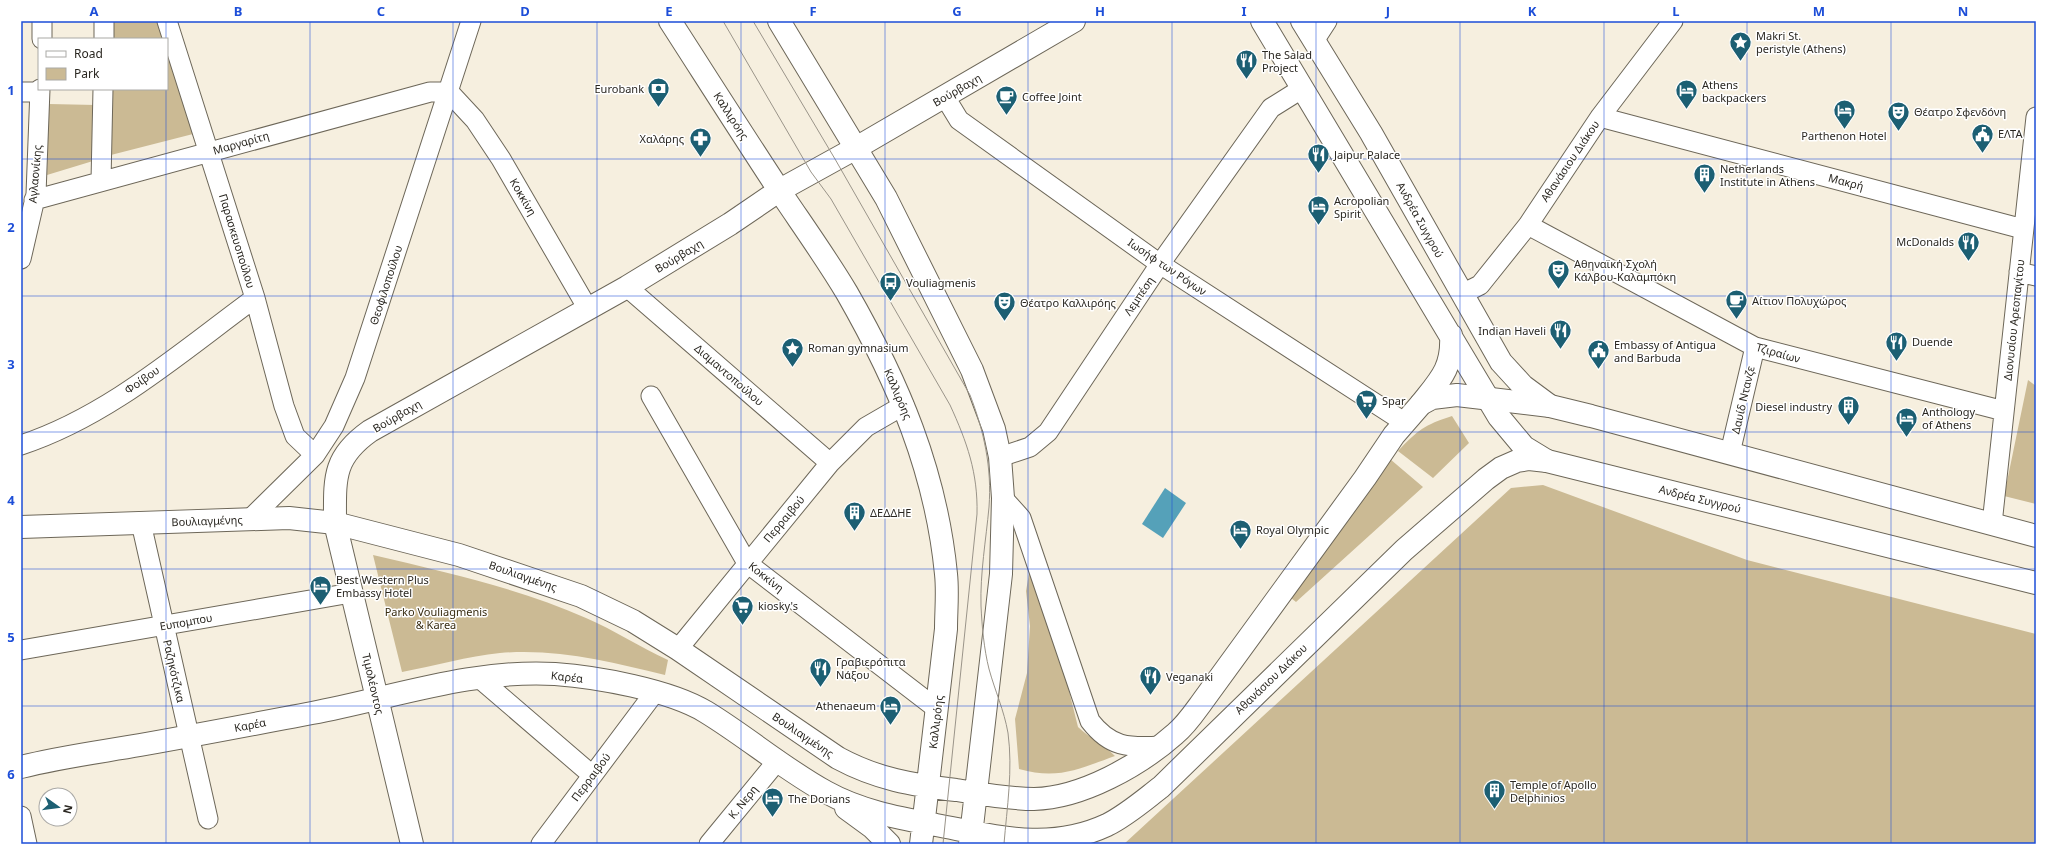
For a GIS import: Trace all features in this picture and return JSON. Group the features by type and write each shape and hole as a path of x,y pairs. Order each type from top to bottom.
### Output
{"main road":[{"name":"Καλλιρόης","path":"670,21 846,292 883,358 904,406 924,458 938,517 946,576 946,629 921,844"},
{"path":"779,21 886,198 972,370 990,415 1000,457 1004,498 1001,574 971,838 924,822 890,816 862,807 826,792"},
{"name":"Βούρβαχη","path":"335,523 335,488 344,455 352,445 370,431 627,287 730,224 780,190 945,97 1074,21"},
{"name":"Ανδρέα Συγγρού","path":"1262,21 1488,398 1511,434 1524,447 1547,461 2036,583"},
{"name":"Ανδρέα Συγγρού","path":"1302,21 1371,133 1501,362 1523,386 1550,406"},
{"path":"976,793 1035,799 1066,795 1111,776 1137,762 1160,746 1190,719 1404,422 1421,404 1448,367 1452,347 1451,335"},
{"path":"1421,404 1443,395 1488,398"},
{"name":"Ανδρέα Συγγρού","path":"1488,398 1550,406 2036,536"},
{"name":"Αθανάσιου Διάκου","path":"971,838 1047,841 1080,834 1107,825 1131,810 1161,787 1404,550 1486,479 1500,468 1517,461 1529,459 1547,461"},
{"name":"Βουλιαγμένης","path":"21,527 289,518 335,523 466,557 581,596 633,621 678,649 838,758 858,769 880,777 928,787 976,793"},
{"name":"Τιμολέοντος","path":"335,523 412,844"},
{"name":"Καρέα","path":"21,767 189,736 478,677 514,674 556,674 605,681 655,692"},
{"path":"655,692 692,705 705,712 826,792 872,827 889,844"}],"street":[{"path":"42,21 42,38"},
{"path":"104,21 104,38"},
{"name":"Παρασκευοπούλου","path":"167,21 254,298 284,406 295,436 314,455"},
{"name":"Θεοφιλοπούλου","path":"249,520 314,455 334,426 355,378 471,21"},
{"path":"1314,41 1327,21"},
{"name":"Αθανάσιου Διάκου","path":"1462,294 1480,285 1528,225 1600,117 1673,21"},
{"name":"Λεμπέση","path":"1000,457 1030,447 1048,432 1160,264 1271,108 1302,88"},
{"path":"21,92 40,90"},
{"name":"Αγλαονίκης","path":"21,259 34,200 40,90"},
{"path":"101,181 103,90"},
{"name":"Μαργαρίτη","path":"34,200 430,92 449,92"},
{"name":"Κοκκίνη","path":"449,92 475,120 501,159 588,309"},
{"name":"Ιωσήφ των Ρόγων","path":"945,97 959,120 1160,264 1404,422"},
{"name":"Μακρή","path":"1600,117 2023,229"},
{"name":"Διονυσίου Αρεοπαγίτου","path":"1992,524 2004,411 2027,274 2023,229 2036,117"},
{"name":"Τζιραίων","path":"1528,225 1755,348 2004,411"},
{"name":"Διαμαντοπούλου","path":"627,287 830,463"},
{"name":"Φοίβου","path":"21,445 78,422 139,383 254,298"},
{"name":"Δαυίδ Ντανζε","path":"1730,453 1755,348"},
{"name":"Κοκκίνη","path":"651,396 747,563 937,709"},
{"name":"Περραιβού","path":"678,649 830,463 866,427 904,406"},
{"path":"1004,498 1021,518 1090,721 1099,733 1122,745 1134,748 1160,746"},
{"name":"Ραζηκότζικα","path":"141,523 163,626 208,819"},
{"name":"Ευπομπου","path":"21,650 351,593"},
{"path":"478,677 592,775"},
{"name":"Περραιβού","path":"541,844 655,692"},
{"name":"Κ. Νερη","path":"709,844 778,760"},
{"path":"21,816 27,844"}],"green space":[{"path":"110,21 159,21 164,38 110,38"},
{"path":"168,52 193,134 107,156 109,90 168,90"},
{"path":"49,104 96,105 93,161 47,175"},
{"path":"2028,380 2036,386 2036,504 2004,496"},
{"path":"1452,416 1469,443 1433,478 1398,451 1411,438 1428,425"},
{"path":"1390,459 1423,487 1296,602 1291,598"},
{"path":"1543,485 1747,560 2036,634 2036,844 1124,844 1511,488"},
{"name":"Parko Vouliagmenis & Karea","path":"373,555 508,589 560,607 617,633 668,660 665,675 584,657 542,652 500,653 476,656 402,672"},
{"path":"1031,562 1037,563 1078,727 1115,756 1068,772 1045,773 1019,769 1015,719 1027,673 1030,626 1026,591"}],"water":[{"path":"1165,488 1186,503 1163,538 1142,524"}],"tram line":[{"path":"723,21 811,172 831,199 950,405 962,432 970,458 976,485 977,514 943,844"},
{"path":"753,21 835,159 970,395 979,422 986,450 990,492 981,581 983,630 987,661 1008,733 1010,761 1004,844"}],"place":[{"name":"Makri St. peristyle (Athens)","path":"1741,62"},
{"name":"The Salad Project","path":"1246,80"},
{"name":"Eurobank","path":"659,108"},
{"name":"Athens backpackers","path":"1687,110"},
{"name":"Coffee Joint","path":"1007,116"},
{"name":"Parthenon Hotel","path":"1844,130"},
{"name":"Θέατρο Σφενδόνη","path":"1899,132"},
{"name":"ΕΛΤΑ","path":"1982,154"},
{"name":"Χαλάρης","path":"700,158"},
{"name":"Jaipur Palace","path":"1318,174"},
{"name":"Netherlands Institute in Athens","path":"1704,194"},
{"name":"Acropolian Spirit","path":"1318,226"},
{"name":"McDonalds","path":"1969,262"},
{"name":"Αθηναϊκή Σχολή Κάλβου-Καλαμπόκη","path":"1559,290"},
{"name":"Vouliagmenis","path":"890,302"},
{"name":"Αίτιον Πολυχώρος","path":"1736,320"},
{"name":"Θέατρο Καλλιρόης","path":"1005,322"},
{"name":"Indian Haveli","path":"1561,350"},
{"name":"Duende","path":"1896,362"},
{"name":"Roman gymnasium","path":"793,368"},
{"name":"Embassy of Antigua and Barbuda","path":"1598,370"},
{"name":"Spar","path":"1367,420"},
{"name":"Diesel industry","path":"1848,426"},
{"name":"Anthology of Athens","path":"1906,438"},
{"name":"ΔΕΔΔΗΕ","path":"855,532"},
{"name":"Royal Olympic","path":"1240,550"},
{"name":"Best Western Plus Embassy Hotel","path":"320,606"},
{"name":"kiosky's","path":"743,626"},
{"name":"Γραβιερόπιτα Νάξου","path":"820,688"},
{"name":"Veganaki","path":"1151,696"},
{"name":"Athenaeum","path":"891,726"},
{"name":"Temple of Apollo Delphinios","path":"1495,810"},
{"name":"The Dorians","path":"773,818"}]}
